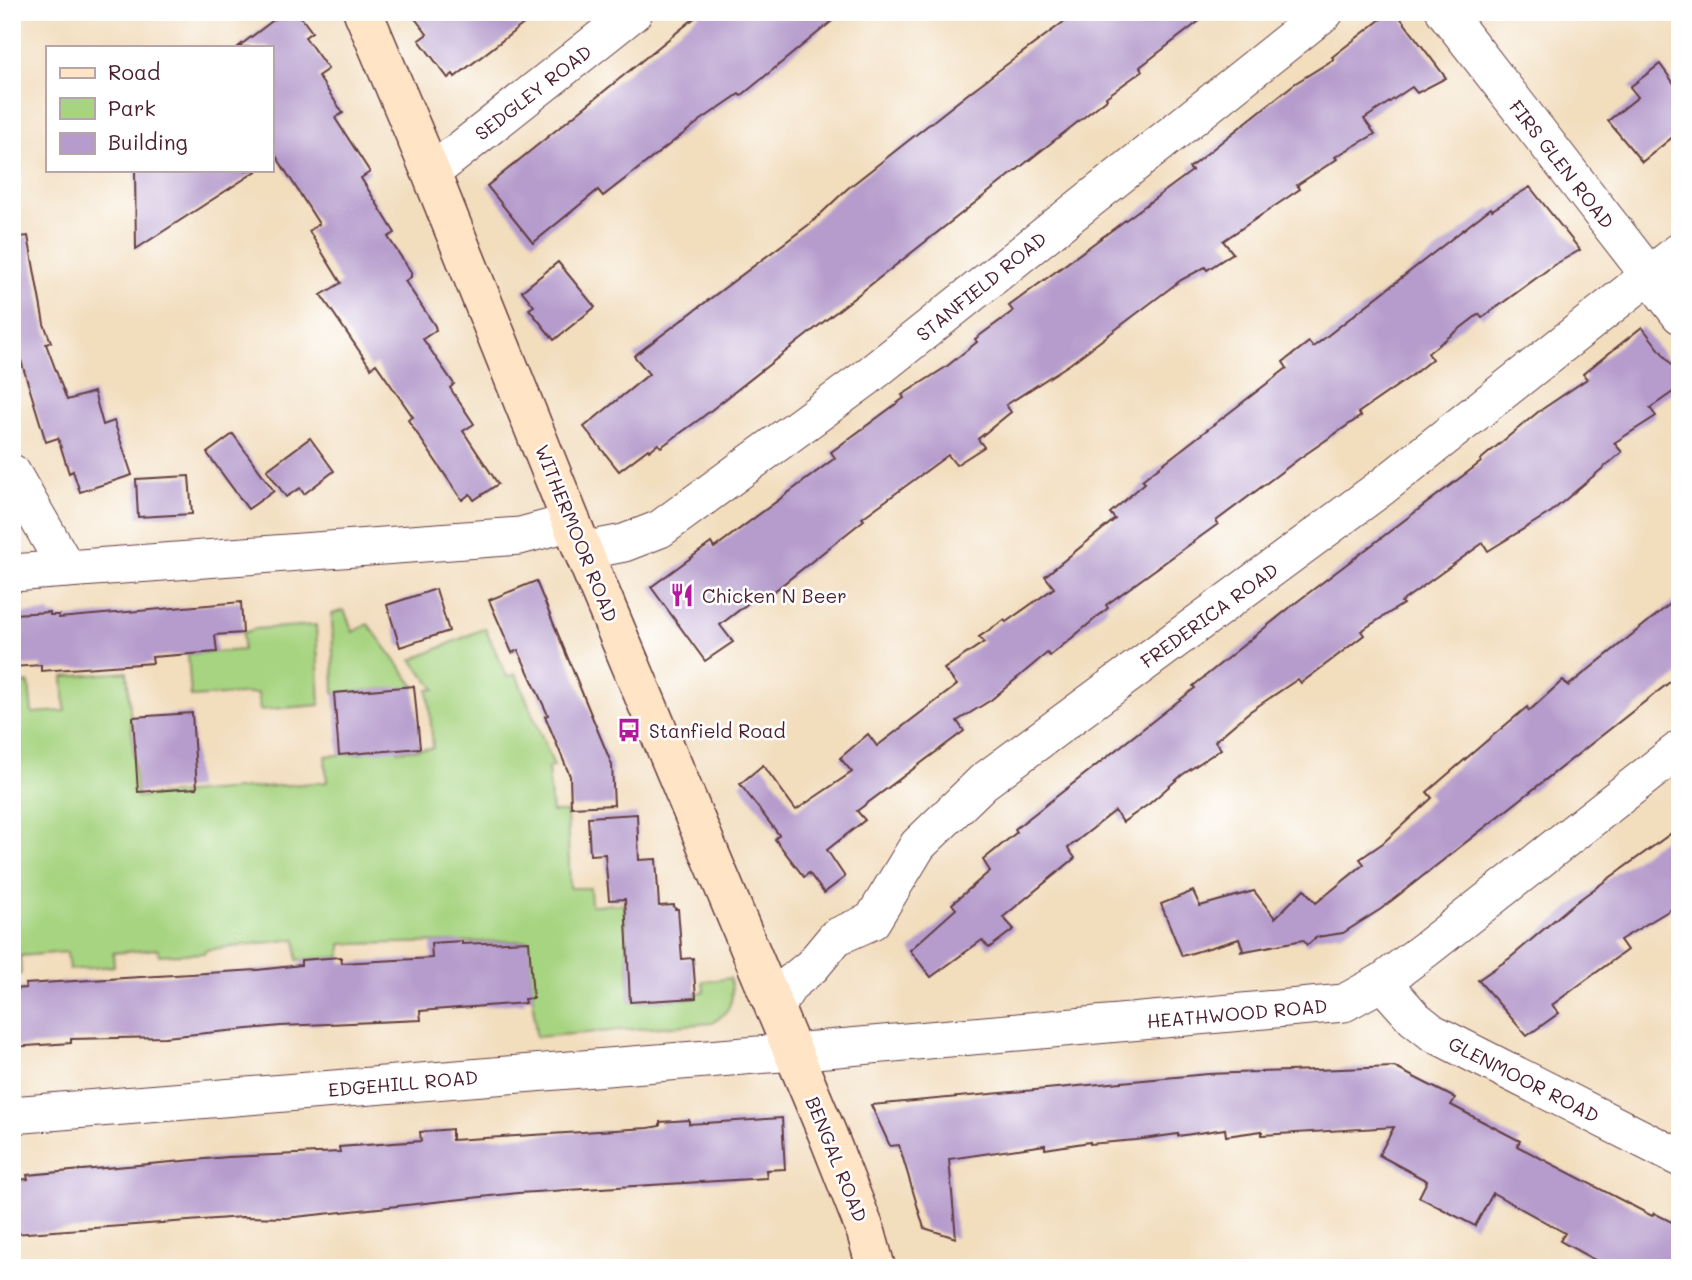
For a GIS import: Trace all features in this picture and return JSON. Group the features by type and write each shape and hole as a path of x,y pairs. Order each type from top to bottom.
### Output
{"street":[{"name":"WITHERMOOR ROAD","path":"363,12 793,1052"},
{"name":"SEDGLEY ROAD","path":"431,173 634,12"},
{"name":"STANFIELD ROAD","path":"12,573 520,536 578,537 624,543 660,528 866,378 1325,12"},
{"name":"FIRS GLEN ROAD","path":"1445,12 1680,315"},
{"name":"FREDERICA ROAD","path":"774,1009 790,984 811,966 836,937 872,921 918,845 983,782 1382,487 1680,251"},
{"path":"12,473 67,569"},
{"name":"HEATHWOOD ROAD","path":"793,1052 974,1034 1303,1009 1344,1003 1382,982 1680,749"},
{"name":"GLENMOOR ROAD","path":"1382,982 1414,1018 1433,1033 1680,1158"},
{"name":"EDGEHILL ROAD","path":"12,1115 793,1052"},
{"name":"BENGAL ROAD","path":"793,1052 866,1232 876,1268"}],"green space":[{"path":"344,610 353,632 368,624 415,687 334,693 332,614"},
{"path":"316,625 320,705 260,710 258,693 191,697 188,654 243,650 243,633 255,629"},
{"path":"485,628 507,677 516,674 554,766 548,767 552,812 567,812 570,888 590,888 591,905 625,904 630,1002 696,998 696,993 704,992 703,982 730,978 732,999 718,1019 712,1023 536,1037 528,941 341,944 341,957 297,960 296,939 205,950 205,953 159,955 158,949 113,953 114,966 69,970 67,952 20,956 21,974 12,975 12,685 29,683 32,713 65,711 63,677 127,672 137,797 327,782 325,756 362,753 397,737 398,751 433,748 428,690 435,689 412,660"}],"building":[{"path":"284,12 297,12 312,32 305,37 328,69 318,76 343,113 335,118 370,172 361,178 395,233 388,237 411,272 411,277 405,281 435,326 436,330 423,339 454,384 450,388 474,424 463,431 498,484 474,500 470,494 462,500 408,420 413,417 376,364 371,368 321,295 341,283 309,231 319,224 273,151 273,46 239,46"},
{"path":"410,12 539,12 455,77 453,74 448,78 419,40 427,34"},
{"path":"702,12 843,12 741,96 739,94 701,120 603,196 598,190 533,243 487,186"},
{"path":"1077,12 1211,12 1140,67 1142,71 1106,97 1107,99 700,419 661,447 658,444 649,451 648,449 619,471 584,427 649,374 634,356 811,223 847,189"},
{"path":"1390,12 1396,12 1446,78 1417,93 1412,87 1364,119 1375,134 1335,157 1337,159 1297,185 1300,189 1223,241 1233,253 1207,270 1205,267 1181,280 1070,364 1006,405 1011,412 978,439 984,447 956,465 948,455 862,518 864,520 768,596 764,591 720,625 733,642 705,661 651,587 711,543 714,548 835,458 831,452 904,398 902,395 946,367 977,342 975,339 1013,311 1009,306 1192,171 1189,168 1230,135 1294,84 1334,59 1332,57"},
{"path":"1660,64 1680,92 1680,131 1642,162 1608,121 1638,97 1630,87"},
{"path":"135,172 255,172 136,249"},
{"path":"1530,187 1580,250 1554,265 1482,318 1479,314 1428,353 1432,359 1410,377 1358,413 1361,416 1300,458 1216,521 1218,524 1106,605 1108,608 1050,656 1047,653 991,700 957,721 964,731 857,811 865,820 827,850 845,877 824,893 809,873 804,877 775,839 779,835 740,784 763,765 796,810 852,772 840,758 868,734 877,746 957,685 944,669 984,642 979,637 1004,620 1006,622 1054,588 1045,576 1115,519 1110,513 1145,483 1142,480 1287,368 1283,362 1309,342 1313,347 1491,208 1492,210"},
{"path":"28,236 44,324 51,342 46,344 67,400 94,392 103,425 114,421 132,475 80,492 73,471 69,473 58,438 46,442 19,354 12,357 12,238"},
{"path":"558,262 595,307 554,340 529,309 534,306 522,291"},
{"path":"1642,327 1680,376 1680,387 1650,408 1656,416 1614,443 1622,452 1551,512 1488,551 1483,543 1401,602 1403,604 1361,631 1364,635 1301,683 1298,679 1249,712 1215,741 1221,749 1182,775 1149,804 1123,822 1115,811 1068,848 1075,858 1003,917 1014,929 989,948 982,940 931,977 910,950 956,909 952,904 990,871 983,860 1017,832 1015,829 1195,688 1193,686 1298,601 1481,462 1480,460 1538,412 1587,379 1583,374"},
{"path":"233,434 274,491 248,509 207,453"},
{"path":"310,438 334,471 304,494 300,488 286,497 267,470"},
{"path":"189,476 192,514 138,517 136,479"},
{"path":"536,581 612,765 614,805 571,807 570,776 545,716 548,715 518,650 512,653 489,600"},
{"path":"436,589 449,631 400,647 387,605"},
{"path":"1680,596 1680,674 1381,909 1343,933 1317,937 1307,945 1303,940 1240,952 1243,950 1239,939 1182,956 1161,904 1193,891 1200,906 1254,891 1275,918 1304,889 1316,903 1364,864 1360,859 1383,843 1432,798 1427,792 1490,738 1527,707 1529,711 1563,680 1568,686"},
{"path":"241,602 243,633 215,635 217,652 152,657 153,663 41,671 41,665 12,667 12,614 50,612 50,615 59,615 59,618"},
{"path":"414,686 420,748 339,755 334,693"},
{"path":"192,713 197,788 138,792 133,717"},
{"path":"637,814 639,860 656,859 659,906 674,905 675,909 678,909 682,959 693,958 696,998 630,1002 625,899 609,900 605,854 590,855 588,817"},
{"path":"1680,827 1680,904 1620,940 1627,950 1552,1005 1559,1013 1527,1036 1478,980 1510,958 1572,905"},
{"path":"462,941 462,944 529,941 533,998 524,999 525,1003 420,1011 421,1020 281,1026 165,1037 71,1039 71,1043 12,1047 12,989 26,988 25,984 257,970 301,965 301,960 341,957 342,963 432,958 431,943"},
{"path":"1394,1067 1455,1098 1451,1105 1520,1141 1517,1146 1652,1216 1654,1213 1680,1226 1680,1268 1609,1268 1560,1241 1565,1233 1493,1193 1475,1226 1419,1197 1427,1181 1379,1155 1394,1127 1262,1135 1262,1131 1226,1136 1225,1129 1045,1149 1045,1145 949,1159 956,1238 924,1228 899,1145 890,1146 871,1105 1208,1074"},
{"path":"782,1118 785,1169 766,1170 767,1178 518,1193 286,1218 242,1217 14,1234 12,1180 28,1179 27,1175 228,1157 340,1152 339,1147 421,1141 420,1132 452,1129 452,1140 648,1128 660,1126 660,1122 689,1120 689,1124"}],"place":[{"name":"Chicken N Beer","path":"682,595"},
{"name":"Stanfield Road","path":"629,730"}]}
